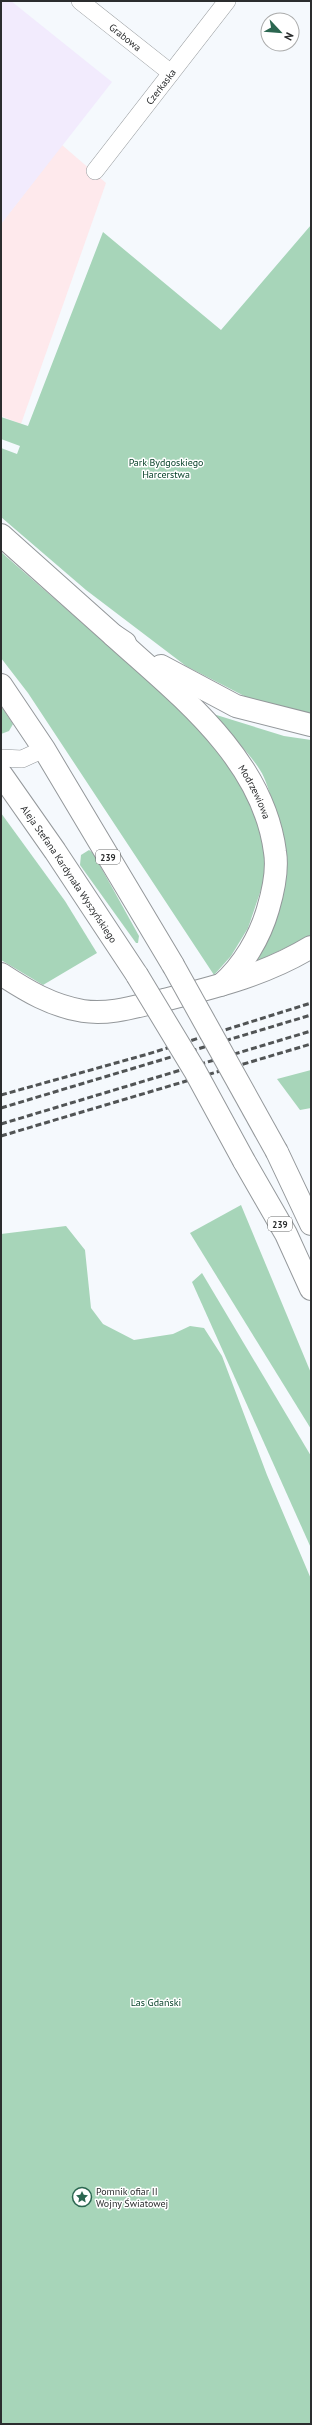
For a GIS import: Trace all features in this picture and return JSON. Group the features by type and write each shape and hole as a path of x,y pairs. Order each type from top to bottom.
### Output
{"main road":[{"path":"1,534 113,635 170,672 236,706 311,725"},
{"name":"Modrzewiowa","path":"113,635 211,726 247,777 263,809 270,829 275,853 271,899 264,921 247,955 232,976 221,985"},
{"name":"239","path":"1,685 44,749 172,965 277,1152 311,1224"},
{"name":"Aleja Stefana Kardynała Wyszyńskiego","path":"1,774 55,851 137,975 195,1071 286,1234 311,1289"},
{"name":"Modrzewiowa","path":"1,974 29,992 66,1007 108,1012 123,1010 259,974 289,960 311,947"}],"street":[{"name":"Grabowa","path":"80,1 171,73"},
{"name":"Czerkaska","path":"95,171 227,1"},
{"path":"1,758 22,759 44,749"}],"shaded area":[{"path":"1,1 11,1 112,82 1,224"},
{"path":"62,145 106,183 21,424 1,416 1,224"}],"green space":[{"name":"Park Bydgoskiego Harcerstwa","path":"311,225 311,713 275,707 250,699 186,666 86,590 1,517 1,448 17,454 20,446 1,439 1,417 28,426 103,232 221,330"},
{"path":"1,552 208,733 250,796 264,834 266,875 248,928 231,956 214,975 28,693 1,658"},
{"path":"1,706 13,724 9,731 1,734"},
{"path":"210,713 284,736 311,740 311,936 251,964 272,923 279,905 287,868 286,849 282,827 262,774 255,762"},
{"path":"1,813 65,901 97,953 43,985 1,960"},
{"path":"89,850 93,853 139,936 138,943 136,943 80,865 81,855"},
{"path":"311,1070 311,1108 300,1110 277,1079"},
{"path":"241,1205 311,1373 311,1429 190,1233"},
{"name":"Las Gdański","path":"66,1226 85,1250 91,1308 103,1324 134,1340 173,1334 190,1326 204,1328 222,1356 267,1475 311,1579 311,2424 1,2424 1,1234"},
{"path":"202,1273 311,1456 311,1548 192,1282"}],"railway":[{"path":"1,1095 148,1054 311,1003"},
{"path":"1,1108 311,1015"},
{"path":"1,1124 311,1031"},
{"path":"1,1136 311,1044"}],"place":[{"name":"Pomnik ofiar II Wojny Światowej","path":"82,2197"}]}
